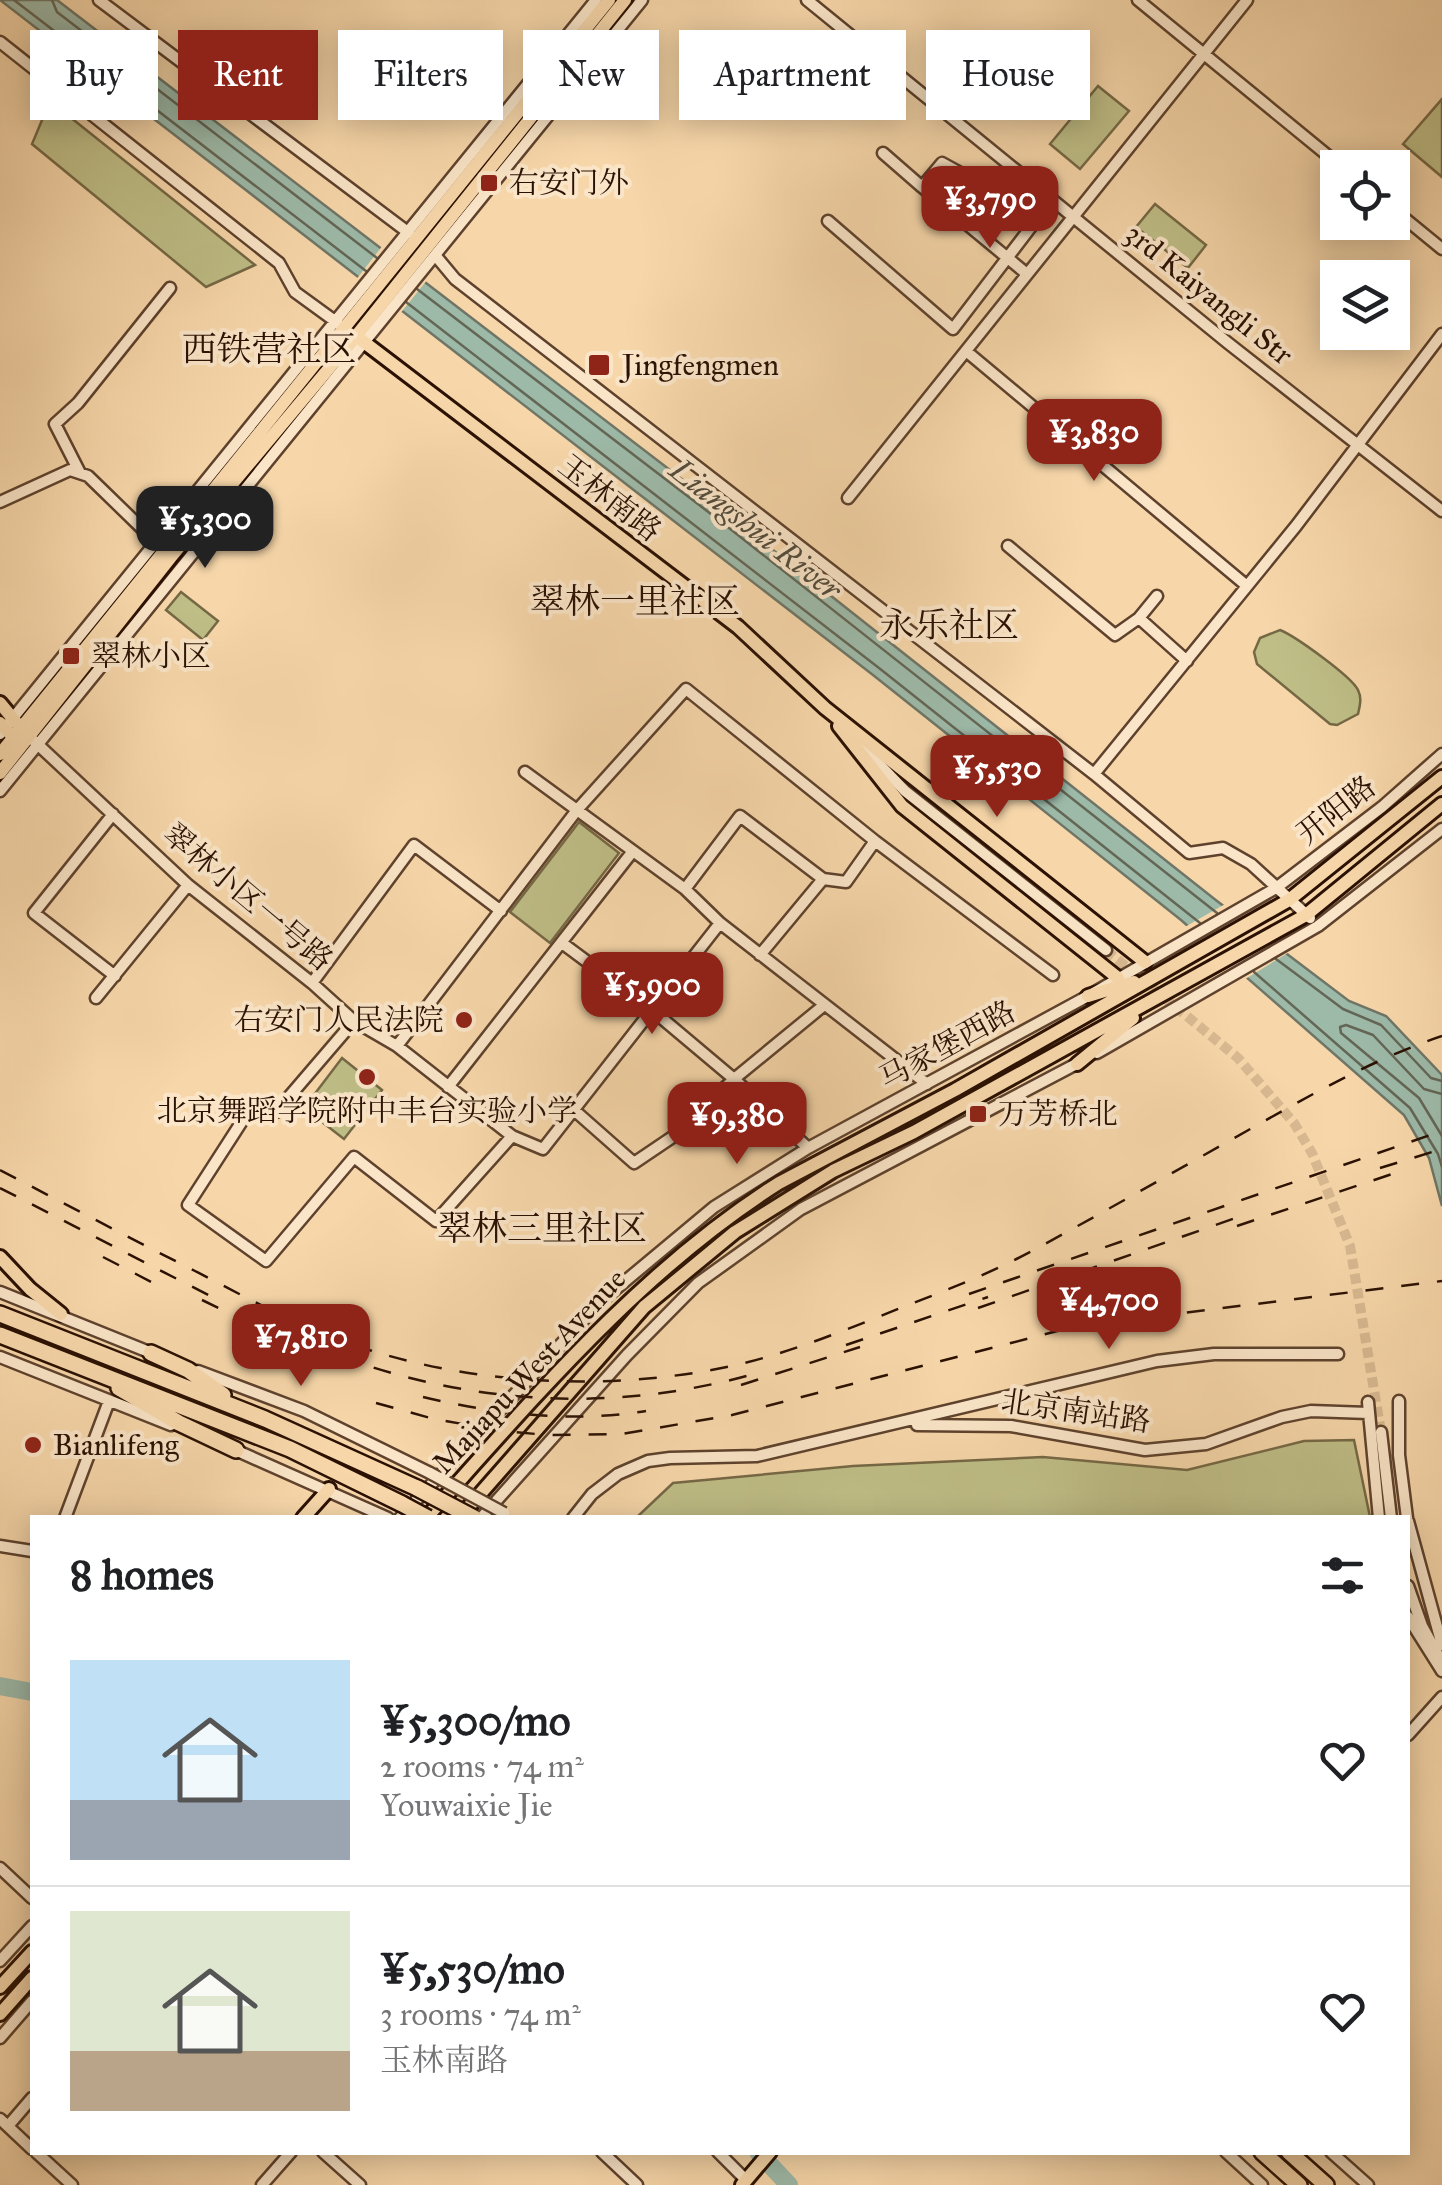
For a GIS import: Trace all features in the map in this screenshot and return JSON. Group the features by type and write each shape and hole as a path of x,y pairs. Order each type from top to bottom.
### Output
{"highway":[{"path":"0,1314 265,1419 468,1515"},
{"path":"0,1335 290,1449 401,1511"},
{"path":"151,1353 188,1370 265,1419"},
{"path":"57,1357 236,1450"},
{"path":"1261,2155 1300,2185"},
{"path":"1292,2155 1326,2185"}],"main road":[{"path":"418,248 609,0"},
{"path":"0,754 163,550 351,332 625,0"},
{"name":"玉林南路","path":"351,332 738,627 825,708 1145,962"},
{"path":"0,773 15,733 163,550"},
{"path":"0,703 14,716 15,733"},
{"name":"玉林南路","path":"825,708 902,806 1118,978"},
{"name":"Majiapu West Avenue","path":"430,1515 588,1338 662,1269 739,1208 1270,912 1442,777"},
{"name":"Majiapu West Avenue","path":"462,1515 644,1307 735,1232 833,1171 914,1132 1306,914 1442,804"},
{"path":"1088,996 1160,974"},
{"path":"1077,1064 1157,998"},
{"path":"0,1257 30,1290 61,1314"},
{"path":"306,1515 329,1489"},
{"path":"0,1987 30,1954"},
{"path":"0,2014 30,1980"},
{"path":"746,2179 767,2155"}],"street":[{"path":"0,791 15,733 182,568 596,0"},
{"path":"418,248 642,0"},
{"name":"3rd Kaiyangli Str","path":"807,0 1442,511"},
{"path":"1138,0 1321,150"},
{"path":"848,498 1247,0"},
{"path":"106,2 470,292 1094,774 1189,852 1223,848 1251,864 1318,926"},
{"path":"0,42 279,263 295,292 351,332"},
{"path":"883,153 1027,274"},
{"path":"828,221 954,329 1037,220 993,182 962,174 942,163 922,187"},
{"path":"1410,223 1442,249"},
{"path":"80,473 54,424 78,404 170,288"},
{"path":"14,716 98,614 163,550 351,332"},
{"path":"1094,774 1247,586 1442,334"},
{"path":"966,351 1247,586"},
{"path":"0,502 70,470 80,473 88,476 182,568"},
{"path":"1008,546 1115,636 1139,618 1157,596"},
{"path":"98,614 130,593"},
{"path":"1139,618 1186,661"},
{"path":"397,1046 577,810 686,690 875,841 1053,975"},
{"name":"玉林南路","path":"825,708 905,791 1106,950"},
{"name":"翠林小区一号路","path":"15,733 113,814 188,885 354,1021 397,1046 512,1136 543,1149 574,1110"},
{"name":"开阳路","path":"1173,946 1276,888 1382,807 1442,754"},
{"path":"524,772 685,888 720,922 823,1006 927,1084"},
{"path":"113,814 34,912 114,976"},
{"path":"685,888 740,816 823,879 846,882 875,841"},
{"path":"485,1515 627,1355 698,1283 801,1210 1077,1064 1318,926 1442,829"},
{"path":"312,983 414,844 501,911"},
{"path":"448,1087 633,851"},
{"path":"760,954 823,879"},
{"path":"96,998 188,885"},
{"path":"720,922 574,1110 634,1162 674,1136 734,1079 823,1006"},
{"path":"562,942 652,1010 808,1148"},
{"name":"马家堡西路","path":"401,1511 621,1281 714,1206 808,1148 1173,946"},
{"path":"354,1021 276,1112 246,1116 188,1205 266,1260 354,1157 436,1221 512,1136"},
{"path":"0,1292 304,1411 508,1515"},
{"name":"北京南站路","path":"575,1515 592,1494 618,1474 648,1462 681,1457 757,1456 1157,1360 1214,1354 1338,1354"},
{"path":"0,1357 236,1450 382,1515"},
{"path":"67,1515 108,1400"},
{"path":"1399,1401 1407,1515"},
{"name":"北京南站路","path":"891,1426 1011,1426 1145,1450 1206,1444 1282,1416 1368,1407 1379,1515"},
{"path":"1380,1432 1391,1515"},
{"path":"1410,1530 1442,1645"},
{"path":"0,1546 30,1551"},
{"path":"1410,1592 1422,1626 1442,1662"},
{"path":"1410,1620 1442,1671"},
{"path":"1410,1733 1442,1697"},
{"path":"0,1868 30,1896"},
{"path":"0,1962 30,1928"},
{"path":"0,2038 30,2003"},
{"path":"30,2100 4,2122 30,2147"},
{"path":"38,2155 72,2185"},
{"path":"262,2185 288,2155"},
{"path":"326,2155 360,2185"},
{"path":"605,2155 638,2185"},
{"path":"721,2155 746,2179"},
{"path":"1229,2155 1262,2185"},
{"path":"1335,2155 1368,2185"}],"shaded area":[{"path":"1098,86 1129,111 1080,169 1050,144 1070,120 1090,120 1090,96"},
{"path":"1442,99 1442,177 1403,144"},
{"path":"42,120 74,120 255,265 206,287 32,144"},
{"path":"1155,204 1206,245 1188,268 1136,227"},
{"path":"181,592 218,621 203,640 166,610"},
{"path":"1280,630 1322,657 1353,684 1360,696 1358,714 1337,725 1330,724 1257,664 1254,652 1260,638"},
{"path":"579,822 619,853 550,943 510,912"},
{"path":"342,1058 382,1090 344,1139 304,1108"},
{"path":"1354,1440 1370,1515 639,1515 673,1483 853,1466 1043,1457 1187,1470 1304,1441"}],"water":[{"path":"0,0 57,0 96,30 39,30"},
{"path":"158,77 178,93 178,120 214,120 730,516 1217,901 1349,1001 1386,1016 1442,1075 1442,1206 1429,1158 1404,1115 1181,920 873,675 155,120"}],"pier":[{"path":"383,245 428,279 399,315 355,281"},
{"path":"1227,903 1291,951 1242,981 1183,928"}],"waterway":[{"path":"0,1686 30,1692"},
{"path":"761,2155 789,2185"}],"tunnel":[{"path":"1106,950 1238,1058 1294,1123 1312,1153 1350,1246 1381,1432"}],"railway":[{"path":"0,1170 265,1307 337,1339 384,1354 482,1375 533,1380 634,1380 732,1366 775,1354 969,1281 1032,1251 1298,1102 1392,1055 1442,1036"},
{"path":"969,1294 1442,1131"},
{"path":"1380,1168 1442,1149"},
{"path":"1237,1226 1398,1172"},
{"path":"0,1188 216,1299"},
{"path":"978,1308 1247,1214"},
{"path":"103,1257 165,1289"},
{"path":"376,1403 434,1419 503,1431 622,1434 732,1415 1077,1326 1442,1281"},
{"path":"846,1345 988,1297"},
{"path":"202,1300 315,1354"},
{"path":"306,1343 415,1379 526,1397 638,1396 750,1375"},
{"path":"741,1385 860,1347"},
{"path":"423,1397 534,1415 646,1411"}],"place":[{"name":"右安门外","path":"489,183"},
{"name":"Jingfengmen","path":"599,365"},
{"name":"翠林小区","path":"71,656"},
{"name":"右安门人民法院","path":"464,1020"},
{"name":"北京舞蹈学院附中丰台实验小学","path":"367,1077"},
{"name":"万芳桥北","path":"978,1114"},
{"name":"Bianlifeng","path":"33,1445"}],"district":[{"name":"西铁营社区","path":"269,349"},
{"name":"翠林一里社区","path":"635,601"},
{"name":"永乐社区","path":"949,625"},
{"name":"翠林三里社区","path":"542,1228"}],"water label":[{"name":"Liangshui River","path":"756,529"}]}
